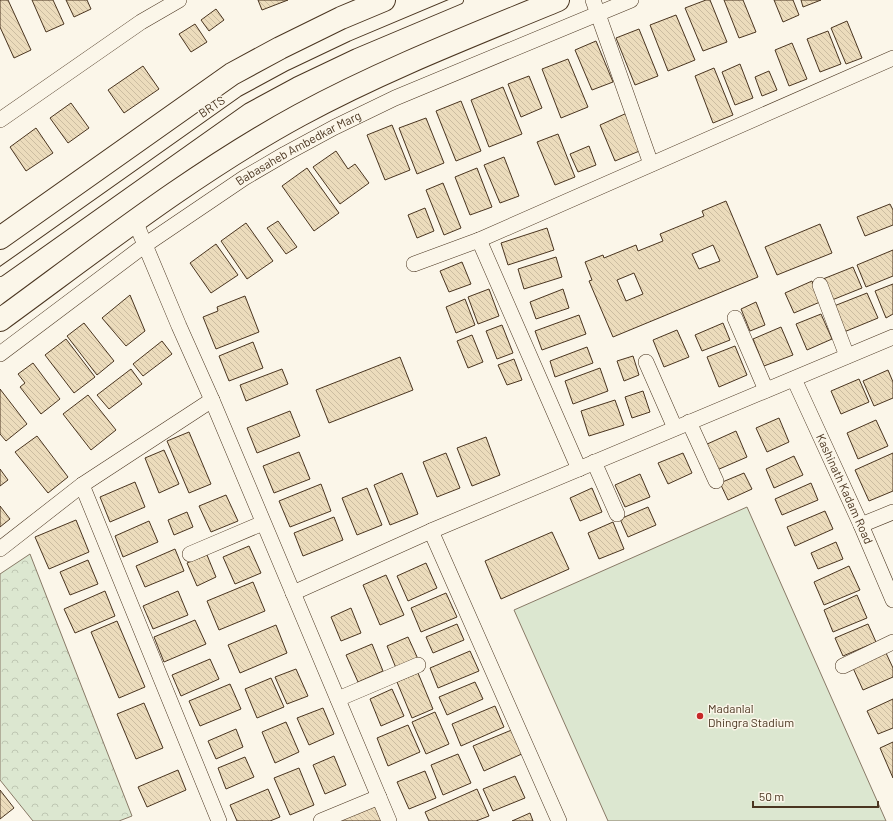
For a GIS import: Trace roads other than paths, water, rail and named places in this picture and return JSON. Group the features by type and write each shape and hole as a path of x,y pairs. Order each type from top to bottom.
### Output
{"main road":[{"path":"0,238 232,74 293,41 341,18 384,0"},
{"path":"0,320 136,221 200,177 299,116 369,79 558,0"}],"street":[{"path":"0,120 141,22 179,0"},
{"name":"Babasaheb Ambedkar Marg","path":"0,354 145,245 244,178 335,127 395,98 596,7 631,0"},
{"path":"596,7 651,164"},
{"path":"414,264 479,240 893,58"},
{"path":"136,221 389,821"},
{"path":"479,240 579,469"},
{"path":"820,285 847,356"},
{"path":"735,318 766,390"},
{"path":"293,593 431,531 893,337"},
{"path":"646,362 675,428"},
{"name":"Kashinath Kadam Road","path":"794,379 861,525 893,600"},
{"path":"0,549 82,485 212,400"},
{"path":"689,422 716,481"},
{"path":"594,462 617,514"},
{"path":"82,485 220,821"},
{"path":"861,525 893,512"},
{"path":"190,554 263,523"},
{"path":"431,531 559,821"},
{"path":"843,666 893,642"},
{"path":"338,699 418,665"},
{"path":"321,821 379,797"}],"lane":[{"name":"BRTS","path":"0,272 243,100 290,74 352,45 459,0"}],"place":[{"name":"Madanlal Dhingra Stadium","path":"700,716"}]}
